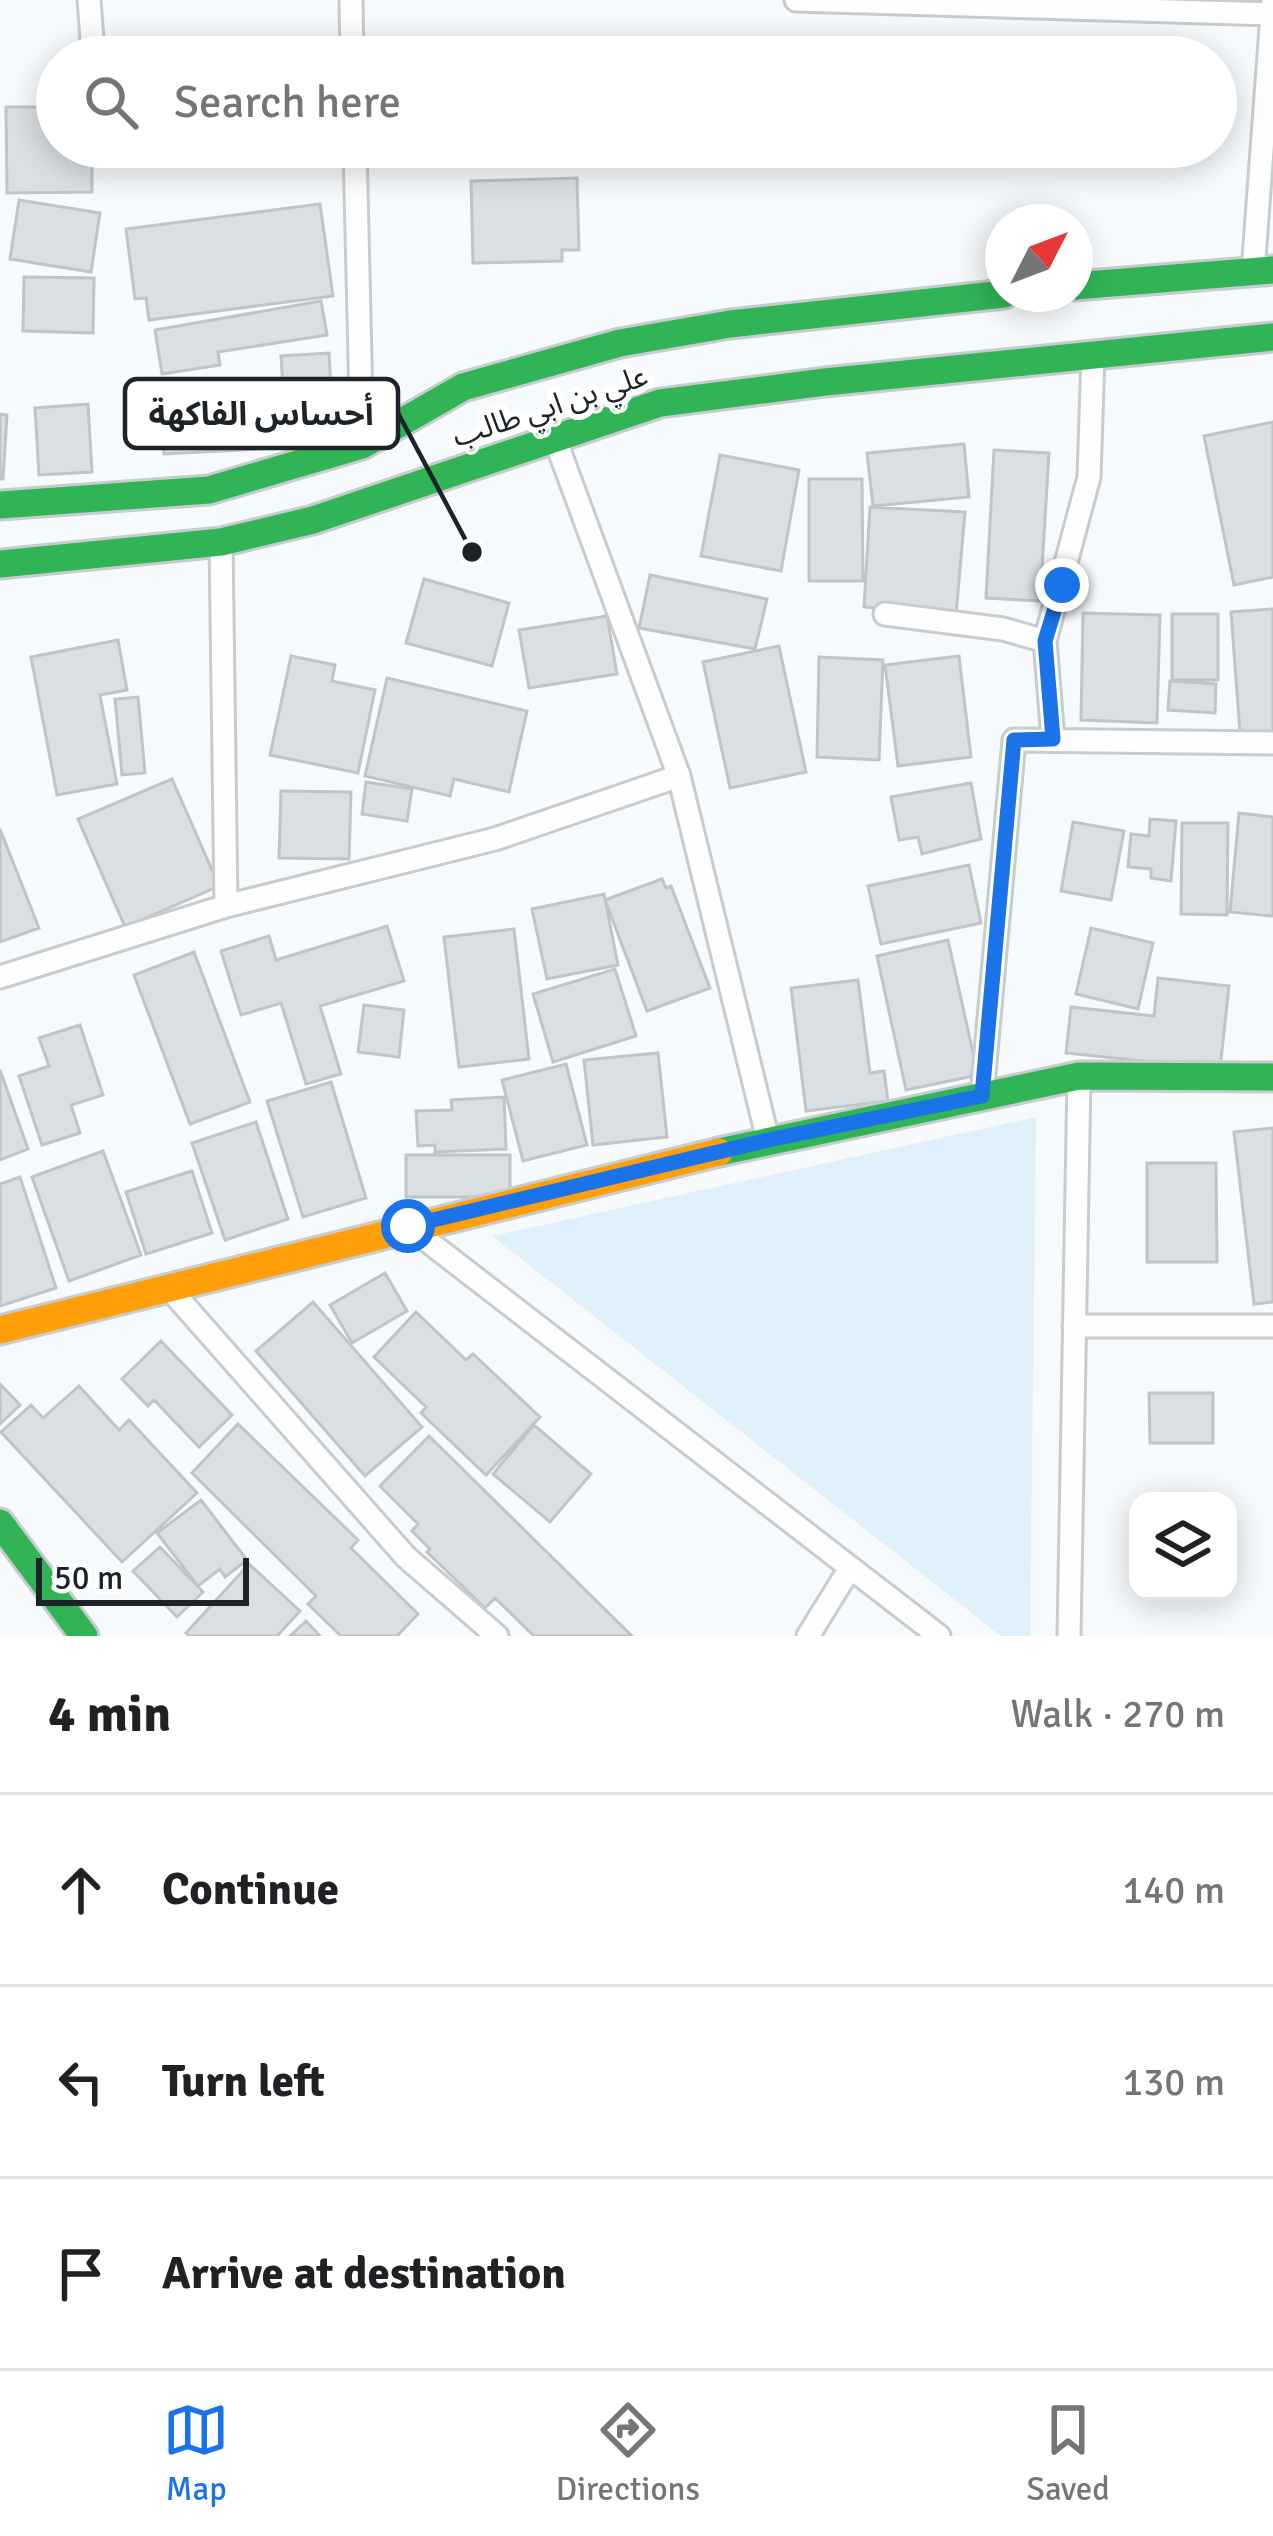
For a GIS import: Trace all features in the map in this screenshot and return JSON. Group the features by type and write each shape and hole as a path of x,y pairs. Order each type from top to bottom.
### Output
{"main road":[{"path":"1093,285 1263,271"},
{"name":"علي بن ابي طالب","path":"0,505 209,490 362,445 463,387 620,344 730,324 985,296"},
{"name":"علي بن ابي طالب","path":"0,564 221,542 313,520 660,404 1273,337"},
{"path":"0,1330 768,1140 1079,1076 1273,1077"},
{"path":"0,1523 84,1636"}],"street":[{"path":"89,0 92,36"},
{"path":"351,0 352,36"},
{"path":"796,0 1272,14"},
{"path":"1263,271 1273,0"},
{"path":"355,168 362,445"},
{"path":"1053,739 1045,641 1089,477 1093,355"},
{"path":"555,440 679,776 768,1140"},
{"path":"221,542 226,906"},
{"path":"885,614 1003,629 1045,641"},
{"path":"982,1096 1014,740 1273,743"},
{"path":"0,977 226,906 495,839 679,776"},
{"path":"1069,1636 1079,1076"},
{"path":"408,1226 939,1636"},
{"path":"168,1287 406,1557 497,1636"},
{"path":"1074,1326 1273,1326"},
{"path":"808,1636 850,1568"}],"shaded area":[{"path":"1036,1117 1030,1636 1001,1636 492,1236"}],"building":[{"path":"6,107 36,107 36,168 92,168 92,192 7,193"},
{"path":"577,178 579,250 562,250 562,261 473,263 471,181"},
{"path":"19,200 100,213 91,272 10,259"},
{"path":"320,204 333,296 149,320 146,298 135,299 126,229"},
{"path":"24,277 94,278 93,333 23,331"},
{"path":"321,301 327,335 218,352 220,365 162,374 155,330"},
{"path":"329,353 334,445 164,454 160,394 283,388 281,356"},
{"path":"88,404 92,472 39,475 35,408"},
{"path":"0,414 7,415 3,479 0,479"},
{"path":"1273,422 1273,577 1234,585 1204,436"},
{"path":"964,444 969,497 873,506 867,453"},
{"path":"994,450 1049,453 1040,601 986,598"},
{"path":"720,455 799,470 781,571 701,556"},
{"path":"809,479 862,479 863,581 809,581"},
{"path":"870,507 965,512 956,615 864,607"},
{"path":"650,575 767,599 755,649 639,628"},
{"path":"424,579 509,603 492,666 406,643"},
{"path":"1273,609 1273,731 1240,733 1231,612"},
{"path":"1083,613 1160,615 1157,723 1081,720"},
{"path":"1172,614 1218,614 1218,680 1172,680"},
{"path":"607,616 617,674 529,688 519,630"},
{"path":"118,640 127,690 100,695 117,784 57,795 31,657"},
{"path":"779,646 806,772 730,788 703,662"},
{"path":"291,656 335,665 332,681 375,690 358,773 270,755"},
{"path":"959,656 971,757 898,766 885,665"},
{"path":"819,657 883,660 879,760 817,757"},
{"path":"387,678 527,711 509,792 454,779 450,796 365,776"},
{"path":"1170,681 1216,684 1215,713 1168,710"},
{"path":"138,697 145,773 122,775 115,699"},
{"path":"172,779 219,886 125,927 78,819"},
{"path":"366,782 412,789 407,821 362,814"},
{"path":"971,783 981,839 922,854 918,837 899,840 891,797"},
{"path":"281,791 351,792 349,859 279,858"},
{"path":"1239,813 1273,817 1273,916 1230,912"},
{"path":"1150,819 1176,821 1171,881 1151,878 1151,869 1128,867 1131,834 1149,836"},
{"path":"1073,822 1124,831 1111,900 1061,891"},
{"path":"1182,823 1228,823 1227,915 1181,914"},
{"path":"0,829 39,928 0,942"},
{"path":"969,865 981,923 881,944 868,886"},
{"path":"662,879 666,888 671,886 710,988 647,1011 605,900"},
{"path":"604,894 618,965 547,979 532,909"},
{"path":"387,926 404,981 320,1006 341,1074 306,1084 281,1003 241,1015 221,951 269,936 276,960"},
{"path":"1091,928 1153,943 1138,1009 1076,994"},
{"path":"514,929 529,1059 459,1067 444,937"},
{"path":"948,940 978,1075 906,1090 877,956"},
{"path":"194,952 250,1102 190,1124 134,975"},
{"path":"615,969 636,1036 553,1062 533,994"},
{"path":"1158,978 1229,986 1220,1069 1066,1053 1071,1007 1154,1016"},
{"path":"858,980 870,1073 884,1071 888,1101 806,1111 791,988"},
{"path":"364,1005 404,1010 399,1057 358,1052"},
{"path":"80,1025 103,1095 71,1105 80,1133 42,1145 19,1076 49,1066 39,1038"},
{"path":"658,1053 667,1137 593,1145 584,1060"},
{"path":"566,1064 587,1145 523,1161 502,1080"},
{"path":"0,1070 28,1149 0,1160"},
{"path":"331,1082 366,1198 303,1217 267,1101"},
{"path":"504,1097 506,1149 435,1152 435,1145 418,1146 416,1111 452,1110 451,1100"},
{"path":"256,1122 288,1219 225,1240 192,1143"},
{"path":"1273,1128 1273,1302 1254,1304 1234,1132"},
{"path":"103,1151 141,1255 69,1281 32,1177"},
{"path":"406,1155 510,1155 510,1197 406,1197"},
{"path":"1147,1163 1216,1163 1217,1262 1147,1262"},
{"path":"192,1171 212,1233 146,1254 126,1192"},
{"path":"20,1177 56,1288 0,1306 0,1184"},
{"path":"385,1273 407,1311 352,1343 330,1305"},
{"path":"313,1302 422,1427 365,1476 256,1351"},
{"path":"416,1312 466,1360 473,1354 540,1417 486,1475 421,1413 426,1407 374,1357"},
{"path":"161,1341 232,1415 199,1447 154,1400 148,1406 122,1379"},
{"path":"0,1384 20,1405 0,1424"},
{"path":"79,1386 119,1430 129,1420 197,1493 122,1562 1,1432 31,1405 43,1418"},
{"path":"1149,1393 1213,1393 1213,1443 1150,1443"},
{"path":"238,1424 358,1540 351,1548 418,1614 397,1636 341,1636 308,1604 316,1596 192,1473"},
{"path":"534,1425 591,1474 550,1522 493,1474"},
{"path":"429,1436 632,1636 534,1636 495,1598 485,1608 427,1552 430,1549 412,1531 418,1524 380,1486"},
{"path":"201,1500 247,1560 225,1577 220,1569 198,1586 157,1533"},
{"path":"160,1547 203,1592 177,1617 133,1571"},
{"path":"249,1564 300,1611 277,1636 189,1636 186,1633"},
{"path":"306,1621 320,1636 290,1636"}],"traffic: fast":[{"path":"1093,285 1273,270"},
{"path":"0,505 209,490 362,445 463,387 620,343 730,324 985,296"},
{"path":"0,564 221,542 313,520 660,403 1273,337"},
{"path":"719,1152 1079,1076 1273,1077"},
{"path":"0,1523 84,1636"}],"traffic: slow":[{"path":"0,1330 719,1152"}],"place":[{"name":"أحساس الفاكهة","path":"472,552"}],"route":[{"path":"408,1226 768,1140 982,1096 1014,740 1053,739 1045,641 1062,585"}]}
